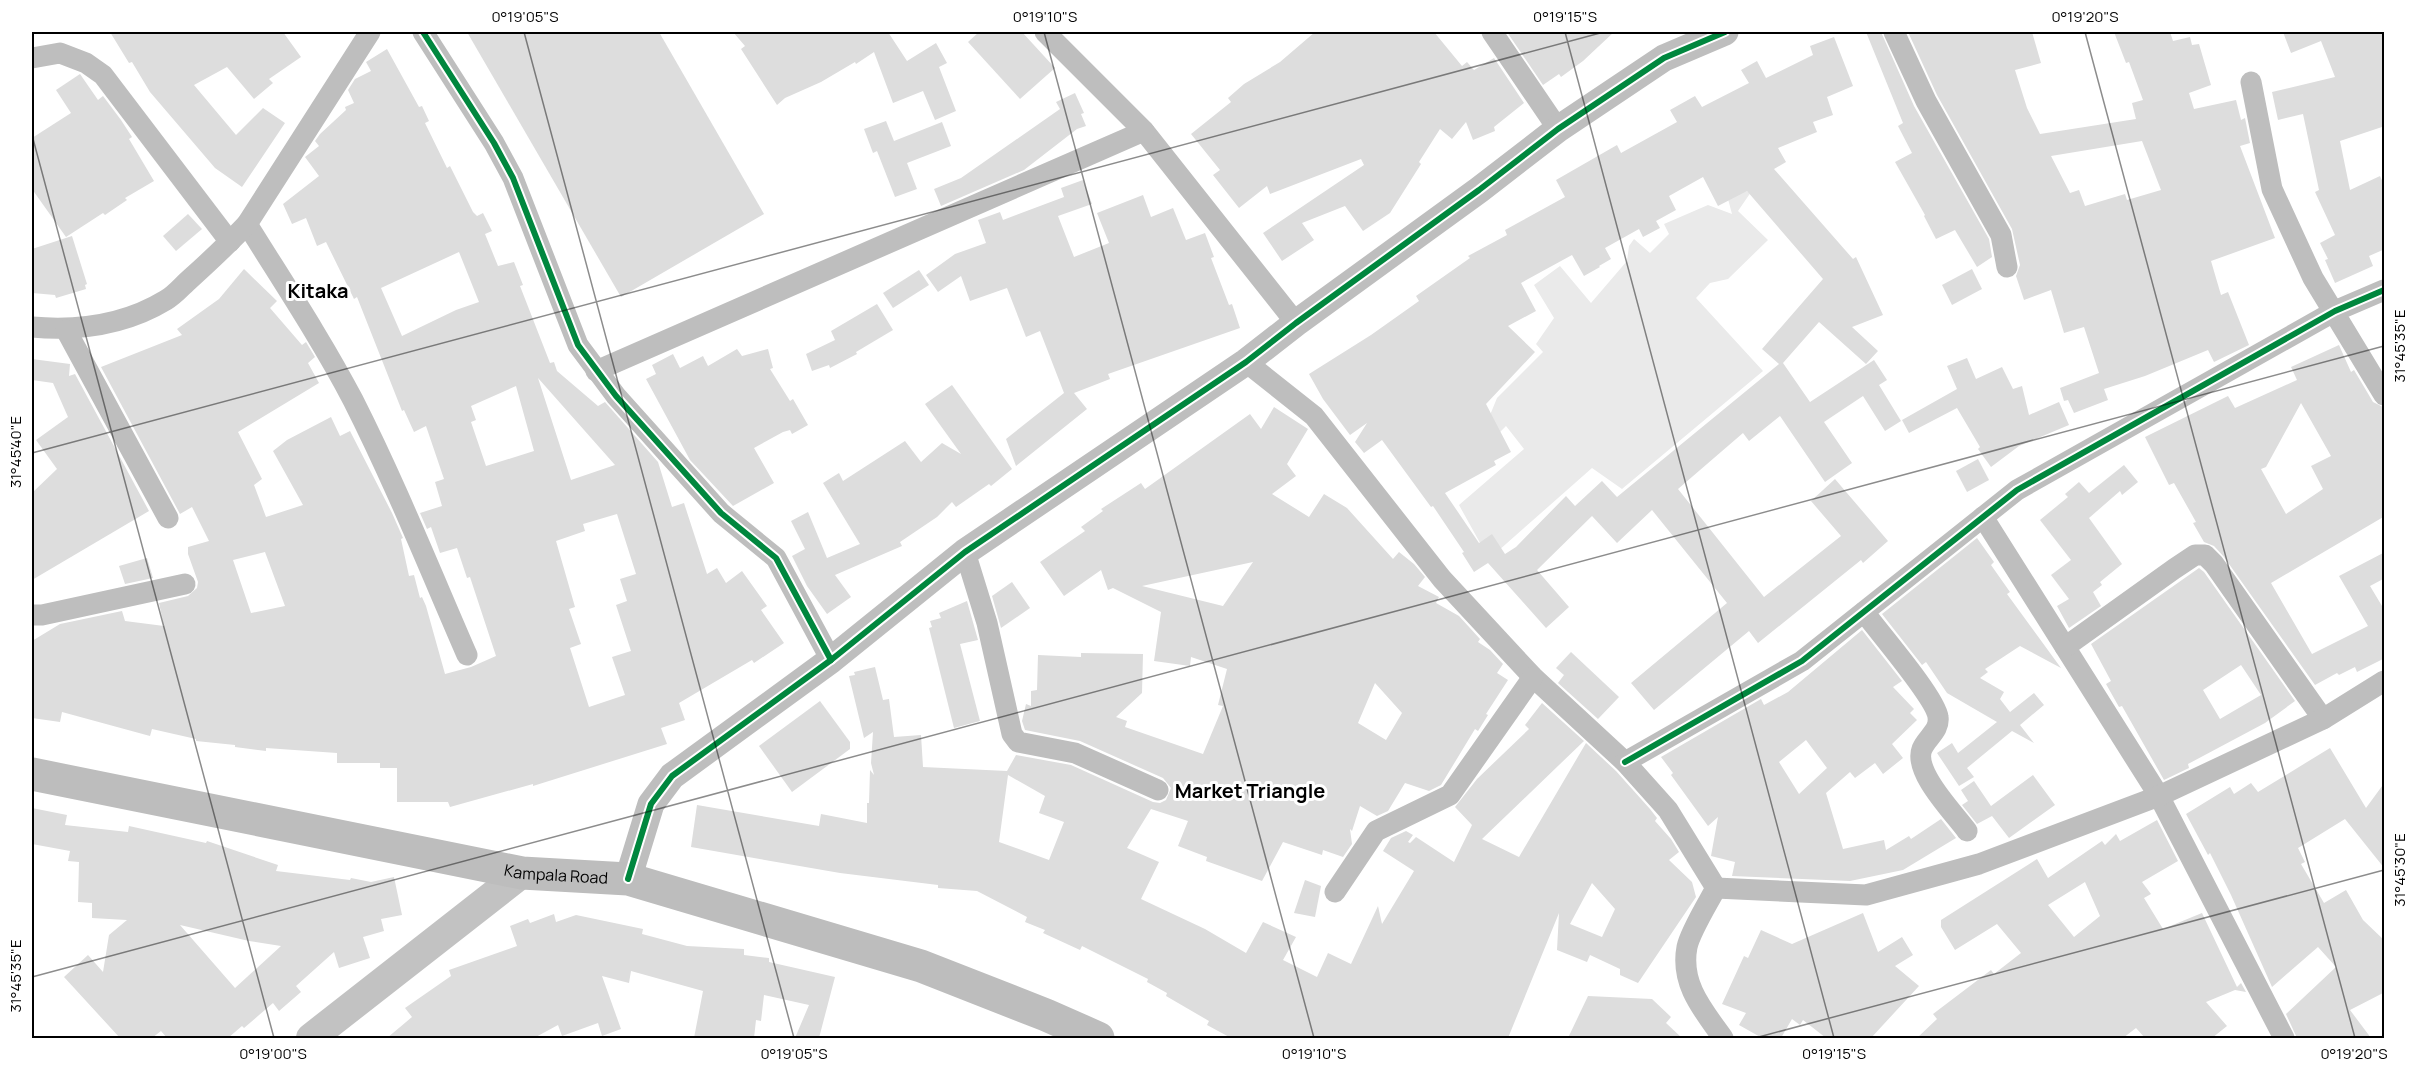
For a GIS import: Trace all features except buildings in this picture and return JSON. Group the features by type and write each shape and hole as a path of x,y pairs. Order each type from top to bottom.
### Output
{"main road":[{"name":"Kampala Road","path":"32,774 522,873 628,879 921,966 1098,1038"},
{"path":"312,1038 522,873"}],"street":[{"path":"32,327 66,330 99,325 137,315 168,299 247,224 370,32"},
{"path":"423,32 494,143 513,178 578,345 616,396 721,513 776,558 831,660"},
{"path":"1045,32 1144,131 1296,323"},
{"path":"1492,32 1558,129"},
{"path":"628,879 651,804 672,776 831,660 965,552 1246,362 1558,129 1664,58 1725,32"},
{"path":"1894,32 1926,101 2001,235 2007,267"},
{"path":"32,58 60,53 86,63 103,75 230,242"},
{"path":"2251,82 2272,189 2313,278 2385,395"},
{"path":"596,371 1144,131"},
{"path":"247,224 325,349 352,398 373,440 467,655"},
{"path":"1625,762 1802,661 2017,490 2335,311 2385,290"},
{"path":"66,330 168,518"},
{"path":"1246,362 1314,417 1442,579 1533,677 1625,762 1668,810 1716,888"},
{"path":"1983,517 2159,796 2284,1038"},
{"path":"965,552 987,623 1012,734 1018,742 1075,753 1158,790"},
{"path":"2065,647 2195,555 2205,555 2214,564 2323,719"},
{"path":"32,615 42,615 185,584"},
{"path":"1864,612 1930,698 1938,715 1938,726 1922,750 1922,765 1928,779 1967,831"},
{"path":"1335,892 1376,831 1450,795 1533,677"},
{"path":"1716,888 1866,894 1979,864 2159,796 2323,719 2385,681"},
{"path":"1716,888 1687,945 1685,972 1695,998 1723,1038"}],"shaded area":[{"path":"1735,189 1751,192 1738,211 1768,240 1728,279 1710,283 1696,298 1763,371 1622,489 1592,468 1489,559 1459,505 1524,449 1506,426 1496,436 1488,420 1497,398 1543,352 1536,344 1554,318 1534,285 1560,266 1591,303 1627,261 1629,246 1634,239 1650,253 1669,234 1664,224 1708,205 1732,214 1728,199"}],"cycle path":[{"path":"423,32 494,143 513,178 578,345 616,396 721,513 776,558 831,660"},
{"path":"628,879 651,804 672,776 831,660 965,552 1246,362 1558,129 1664,58 1725,32"},
{"path":"1625,762 1802,661 2017,490 2335,311 2384,290"}],"district":[{"name":"Kitaka","path":"318,291"},
{"name":"Market Triangle","path":"1250,791"}]}
